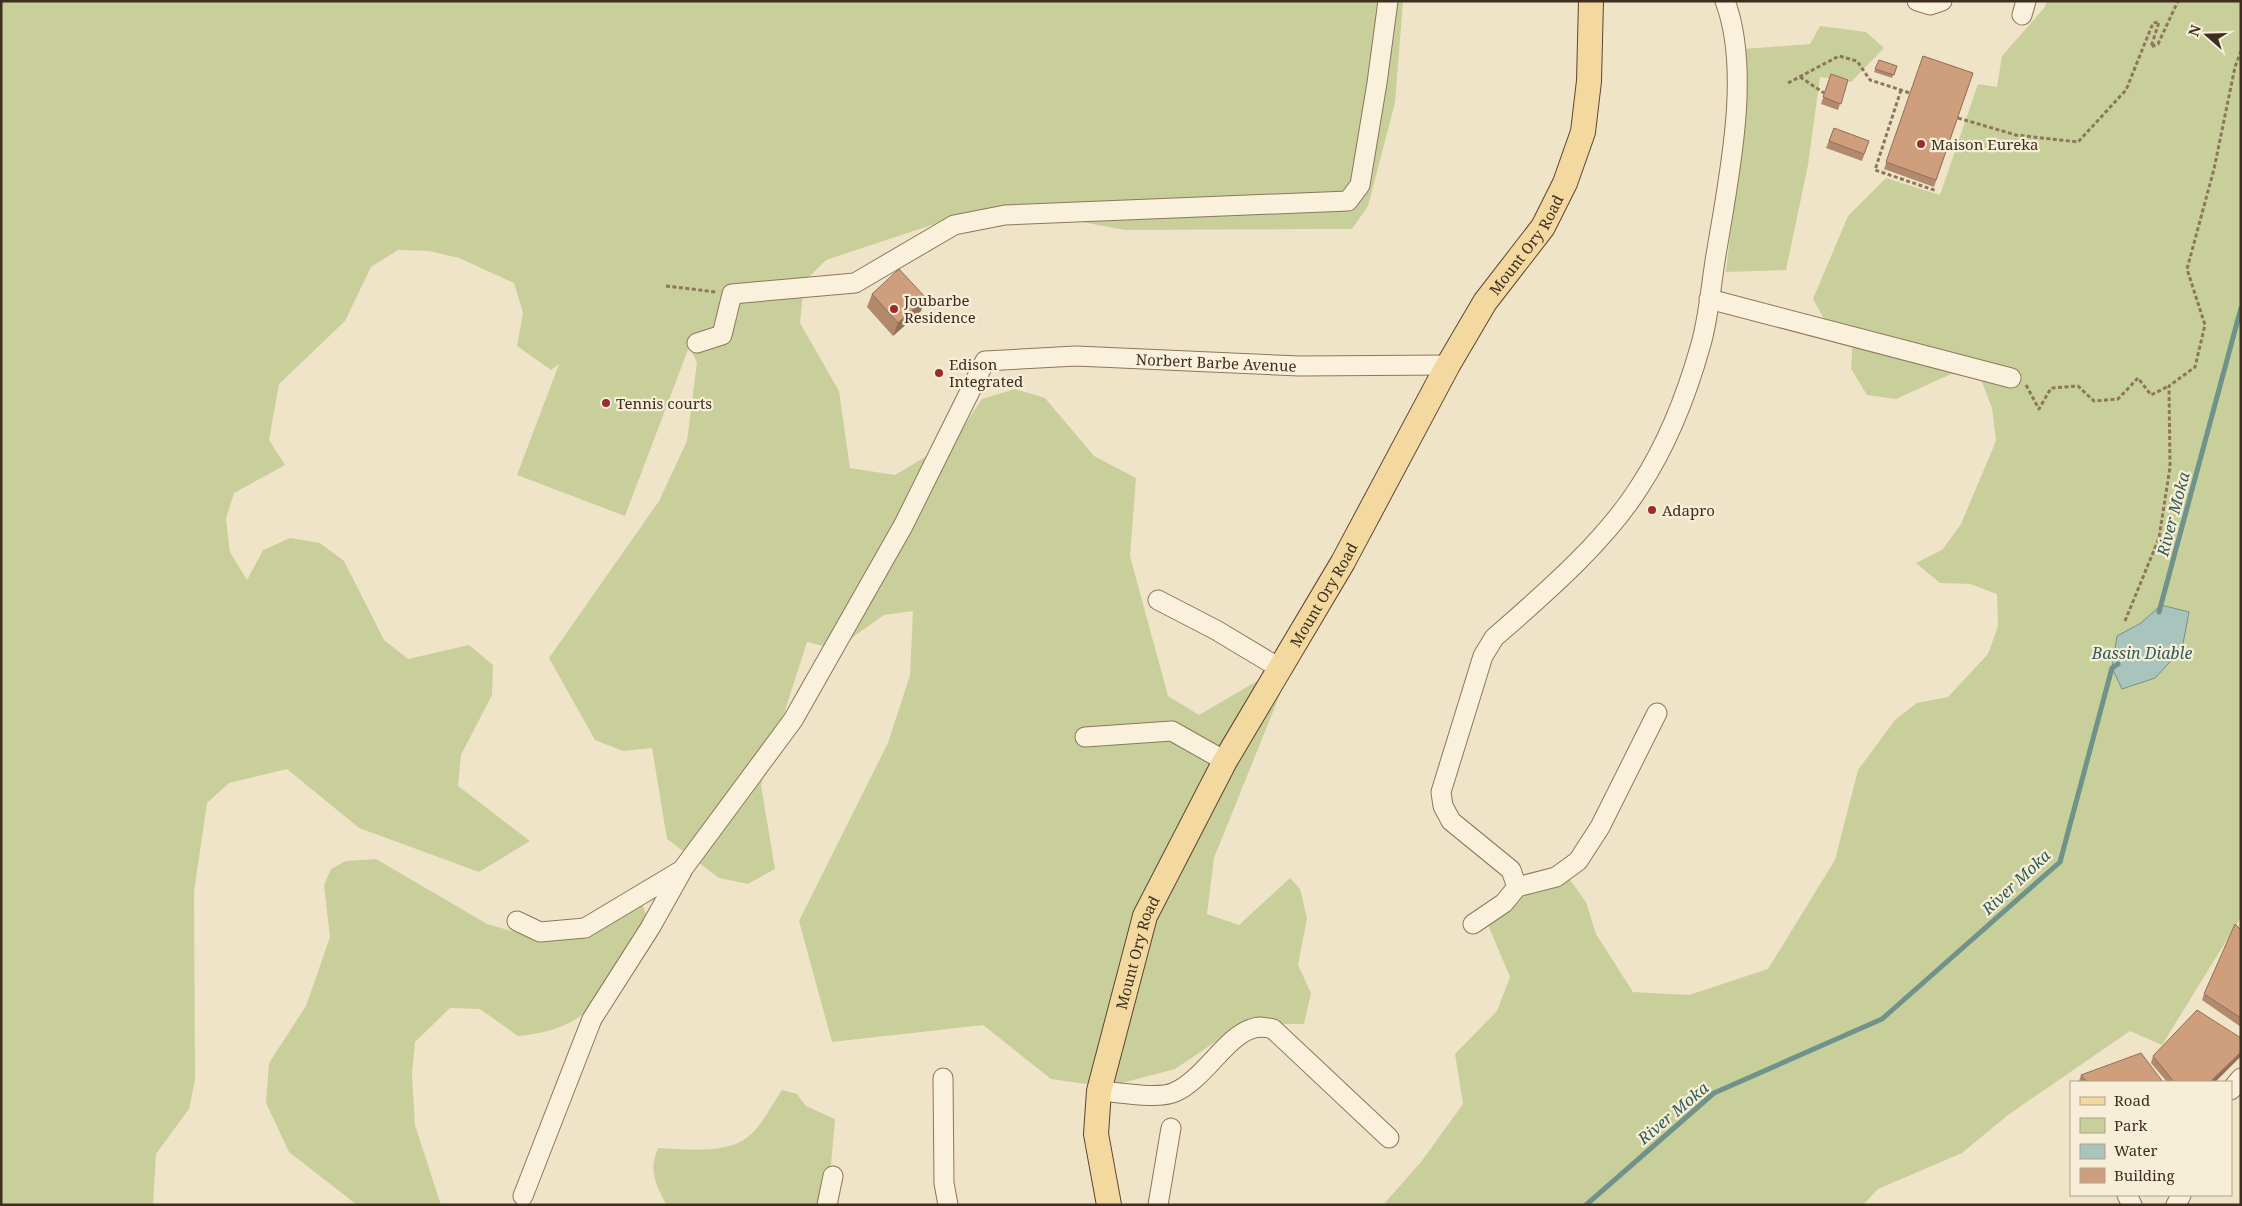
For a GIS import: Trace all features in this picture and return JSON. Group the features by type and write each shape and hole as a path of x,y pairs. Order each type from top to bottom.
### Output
{"main road":[{"name":"Mount Ory Road","path":"1109,1205 1096,1134 1099,1091 1145,916 1226,762 1344,562 1448,365 1485,302 1543,227 1565,184 1583,132 1589,81 1591,1"}],"street":[{"path":"697,343 722,335 732,294 855,283 954,225 1005,215 1348,201 1360,185 1388,1"},
{"path":"1517,887 1511,870 1451,821 1443,806 1441,792 1483,656 1494,638 1609,530 1640,487 1666,443 1701,344 1729,176 1736,105 1736,50 1725,1"},
{"path":"1917,1 1930,5 1942,1"},
{"path":"1709,299 2011,378"},
{"name":"Norbert Barbe Avenue","path":"682,870 793,720 903,526 985,361 1076,356 1299,366 1448,365"},
{"path":"1158,600 1216,630 1281,669"},
{"path":"1473,924 1504,903 1517,887 1556,877 1578,861 1600,827 1657,713"},
{"path":"1086,737 1172,731 1226,762"},
{"path":"517,921 540,932 585,928 682,870"},
{"path":"523,1196 592,1018 650,928 682,870"},
{"path":"1099,1091 1154,1094 1174,1093 1192,1082 1238,1037 1249,1029 1260,1026 1273,1029 1389,1138"},
{"path":"943,1078 944,1183 948,1205"},
{"path":"2232,1089 2241,1078"},
{"path":"1158,1205 1171,1128"},
{"path":"827,1205 833,1176"}],"path":[{"path":"1958,118 2016,135 2078,142 2126,90 2153,23 2159,22 2151,47 2158,44 2178,1"},
{"path":"2011,378 2028,386 2038,409 2051,388 2078,386 2094,401 2118,399 2138,378 2151,395 2169,386 2195,367 2205,324 2187,269 2214,169 2235,67 2241,51"},
{"path":"1788,83 1839,56 1857,61 1870,80 1910,93"},
{"path":"1799,77 1824,93"},
{"path":"1901,90 1875,170 1937,191"},
{"path":"666,286 732,294"},
{"path":"2125,621 2159,538 2170,467 2169,386"}],"green space":[{"path":"1,1 1403,1 1395,103 1368,206 1352,229 1125,230 1007,208 962,215 826,260 804,282 800,323 839,391 850,468 895,475 955,439 982,399 1015,389 1045,398 1094,456 1136,478 1130,556 1168,696 1199,715 1273,672 1285,682 1214,858 1207,914 1239,925 1290,878 1300,889 1307,918 1298,965 1311,993 1304,1024 1242,1024 1175,1069 1107,1087 1051,1079 983,1025 832,1042 799,921 888,743 910,675 913,611 884,615 836,649 807,642 761,785 775,869 748,884 719,878 667,839 652,748 623,751 595,740 549,658 659,501 687,441 697,362 689,347 625,516 517,475 559,364 551,370 517,346 523,313 514,283 459,258 429,251 398,250 371,267 345,321 279,384 269,440 285,465 234,493 226,519 230,552 247,580 263,550 290,538 320,543 344,561 384,640 408,659 469,645 493,665 492,695 461,755 458,786 530,841 479,872 359,828 287,769 229,783 207,803 194,892 195,1080 189,1109 156,1154 153,1205 1,1205"},
{"path":"2047,1 2241,1 2241,917 2162,1045 2130,1031 2008,1115 1962,1153 1878,1189 1863,1205 1383,1205 1421,1162 1463,1104 1455,1054 1497,1011 1510,977 1486,920 1511,901 1568,877 1586,902 1596,934 1633,992 1689,995 1768,969 1835,860 1858,770 1895,720 1917,703 1948,697 1988,654 1998,626 1997,594 1970,584 1940,583 1916,563 1942,550 1961,524 1996,441 1992,408 1980,377 1951,374 1896,399 1867,395 1851,369 1853,339 1828,326 1813,299 1848,216 1886,178 1940,195 1978,84 1997,87 2002,56 2044,8"},
{"path":"1820,26 1866,32 1884,48 1851,82 1820,77 1808,165 1786,270 1726,272 1738,160 1744,49 1810,44"},
{"path":"376,859 487,924 536,938 642,904 648,919 588,1011 571,1022 547,1031 518,1036 480,1009 450,1008 415,1042 412,1074 415,1125 441,1205 357,1205 289,1152 266,1103 269,1063 306,1006 330,937 324,885 331,869 346,861"},
{"path":"782,1090 797,1094 806,1106 835,1119 831,1165 818,1205 666,1205 654,1177 655,1156 658,1148 693,1150 719,1148 741,1141 759,1125"}],"water":[{"name":"Bassin Diable","path":"2161,605 2189,612 2182,649 2155,678 2122,689 2112,668 2117,636 2141,623"}],"building":[{"name":"Maison Eureka","path":"1923,56 1973,73 1936,180 1886,162"},
{"path":"1879,60 1897,66 1894,75 1875,69"},
{"path":"1831,74 1848,80 1841,104 1823,97"},
{"path":"1834,128 1869,141 1864,154 1829,141"},
{"path":"899,269 926,298 898,323 872,294"},
{"path":"2235,924 2241,930 2241,1018 2204,994"},
{"path":"2197,1010 2241,1038 2241,1052 2211,1081 2173,1081 2153,1056"},
{"path":"2141,1053 2162,1081 2086,1081 2081,1075"}],"waterway":[{"name":"River Moka","path":"2159,612 2241,308"},
{"name":"River Moka","path":"1586,1205 1714,1093 1882,1019 2060,862 2112,668 2118,664"}],"place":[{"name":"Maison Eureka","path":"1921,144"},
{"name":"Joubarbe Residence","path":"894,309"},
{"name":"Edison Integrated","path":"939,373"},
{"name":"Tennis courts","path":"606,403"},
{"name":"Adapro","path":"1652,510"}]}
